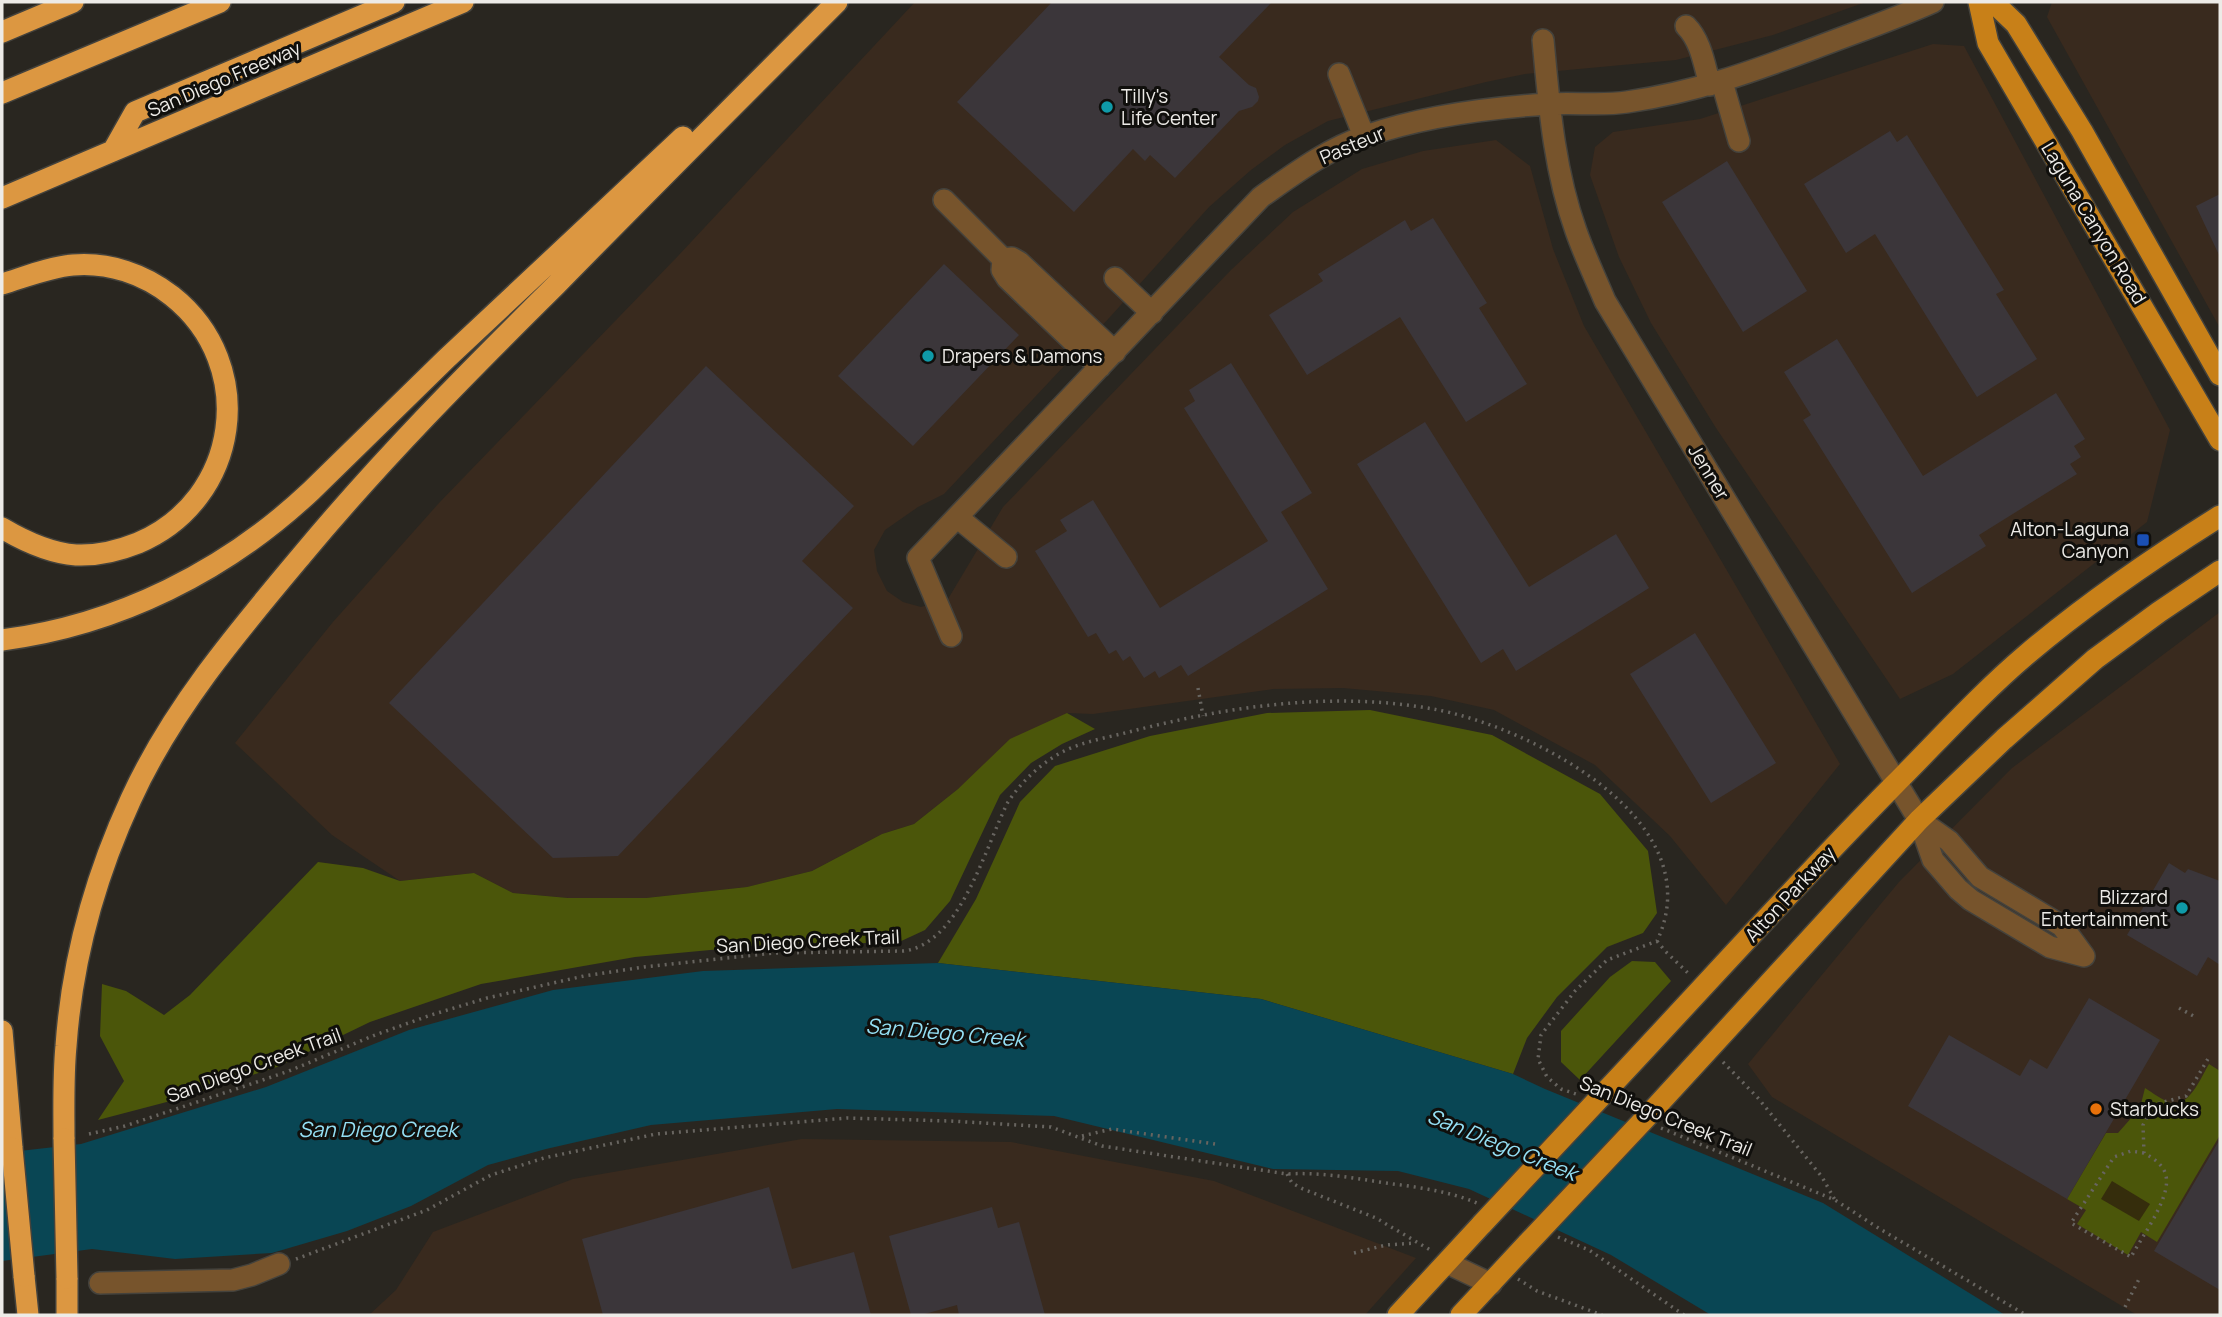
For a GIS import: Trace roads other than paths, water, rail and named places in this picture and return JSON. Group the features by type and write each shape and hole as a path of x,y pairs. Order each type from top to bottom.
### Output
{"highway":[{"path":"2,31 39,2"},
{"path":"2,31 74,2"},
{"path":"2,93 220,2"},
{"path":"113,151 135,112 394,2"},
{"name":"San Diego Freeway","path":"2,198 463,2"},
{"path":"7,639 86,622 167,591 226,558 291,510 446,359 827,2"},
{"path":"66,1315 65,1048 70,1001 88,918 100,878 131,799 149,765 189,700 279,582 368,478 441,400 837,2"},
{"path":"2,284 56,268 87,265 142,276 162,288 195,318 210,340 224,378 228,416 219,460 197,500 164,529 144,540 120,550 96,555 75,555 51,551 2,528"},
{"path":"2,1031 28,1315"}],"main road":[{"name":"Laguna Canyon Road","path":"1979,2 1988,43 2220,440"},
{"name":"Laguna Canyon Road","path":"1993,2 2016,24 2082,131 2220,375"},
{"name":"Alton Parkway","path":"1398,1315 1441,1257 1482,1224 1935,741 2025,656 2080,612 2155,558 2220,516"},
{"path":"1461,1315 1528,1243 1656,1118 1709,1049 1919,820 2034,710 2095,659 2220,571"}],"street":[{"name":"Pasteur","path":"951,636 918,558 1261,197 1305,166 1364,136 1422,121 1549,104 1624,103 1716,83 1769,67 1933,2"},
{"path":"1686,26 1698,43 1738,141"},
{"name":"Jenner","path":"1543,40 1549,104 1559,165 1575,229 1605,300 1919,820"},
{"path":"1339,74 1364,136"},
{"path":"944,200 1003,259 1012,258 1019,262 1108,359"},
{"path":"1115,278 1152,313"},
{"path":"957,517 1006,558"},
{"path":"1919,820 1949,841 1980,877 2062,926 2084,956 2050,947 1971,900 1933,860 1919,820"},
{"path":"1441,1257 1491,1284"},
{"path":"100,1283 233,1280 279,1264"}],"water":[{"name":"San Diego Creek","path":"938,963 1261,999 1513,1074 1823,1203 2005,1315 1711,1315 1611,1255 1469,1189 1398,1171 1273,1169 1054,1116 837,1109 651,1125 546,1149 488,1165 411,1206 347,1231 272,1253 175,1259 92,1249 2,1261 2,1153 81,1144 266,1087 409,1030 553,990 703,971"}],"place":[{"name":"Tilly's Life Center","path":"1107,107"},
{"name":"Drapers & Damons","path":"928,356"},
{"name":"Alton-Laguna Canyon","path":"2143,540"},
{"name":"Blizzard Entertainment","path":"2182,908"},
{"name":"Starbucks","path":"2096,1109"}]}
